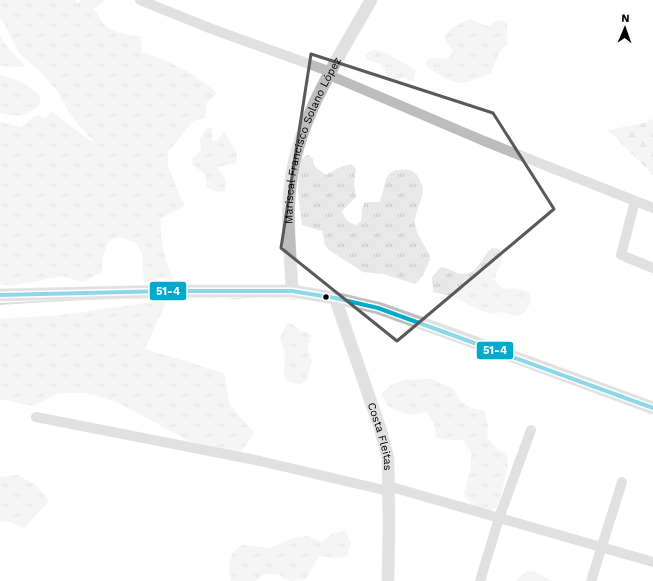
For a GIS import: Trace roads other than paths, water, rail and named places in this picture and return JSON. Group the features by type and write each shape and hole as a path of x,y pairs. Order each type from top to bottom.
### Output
{"main road":[{"name":"Mariscal Francisco Solano López","path":"292,291 289,209 293,168 298,144 305,125 330,74 371,0"},
{"path":"0,295 169,291 292,291 335,298 378,308 462,337 653,408"},
{"name":"Costa Fleitas","path":"335,298 380,428 388,458 388,581"}],"street":[{"path":"140,0 330,74 484,141 653,208"},
{"path":"636,201 623,256 653,268"},
{"path":"36,416 260,461 388,489 500,518 653,562"},
{"path":"480,581 500,518 531,430"},
{"path":"591,581 622,482"}],"water":[{"path":"209,296 218,299 209,297 131,299 0,305 0,303 88,298"},
{"path":"263,296 295,300 267,297 226,299"}]}
